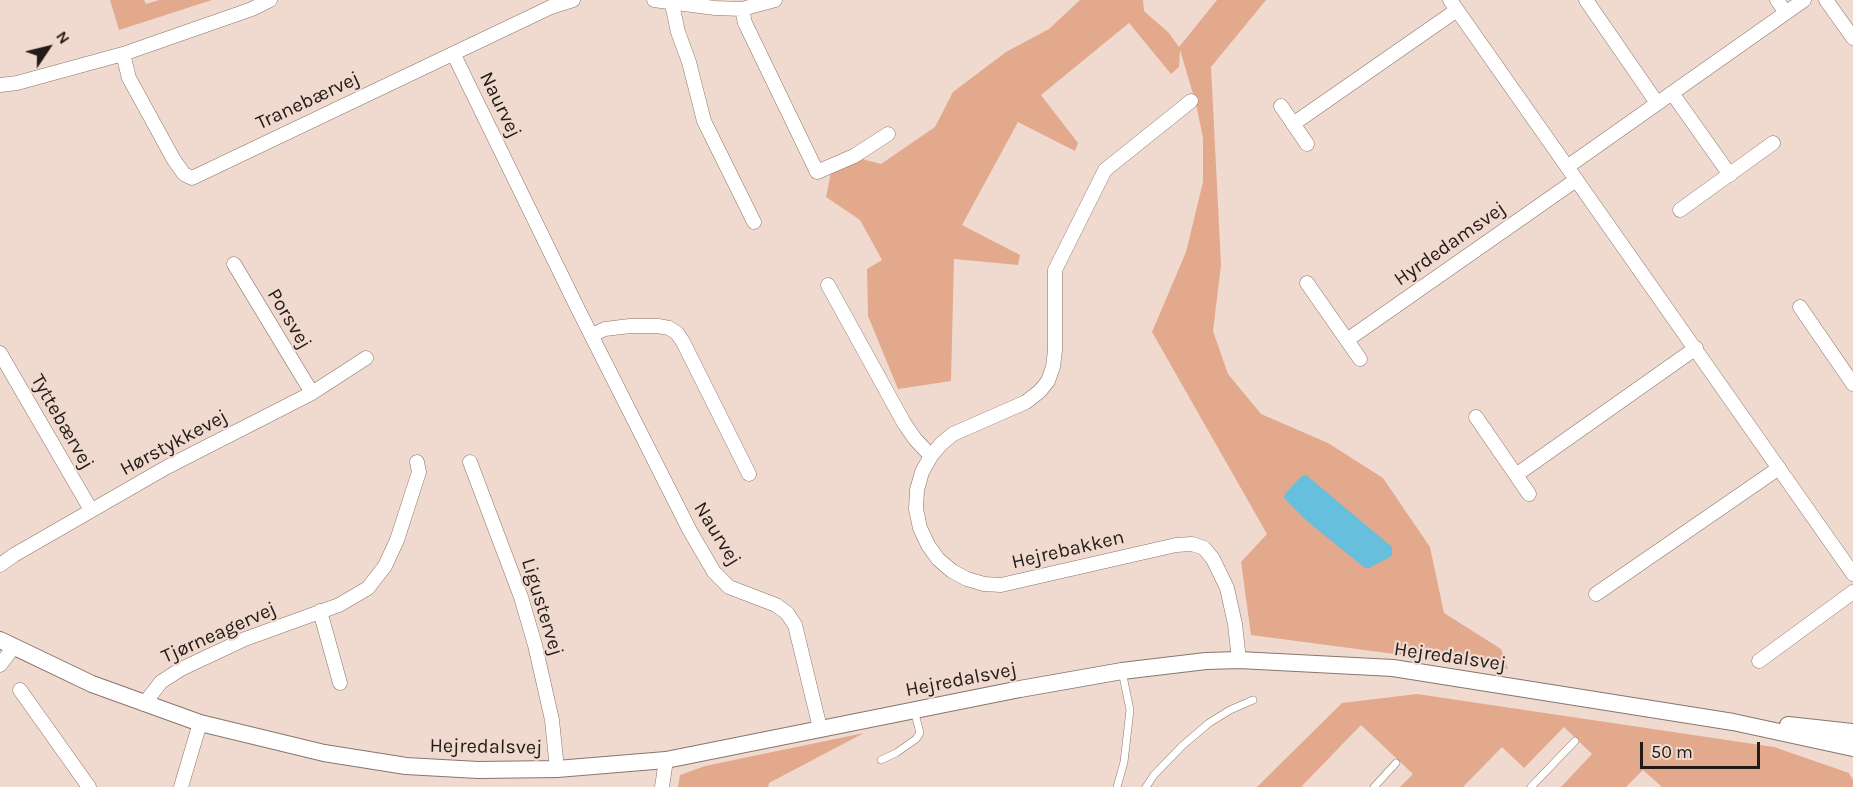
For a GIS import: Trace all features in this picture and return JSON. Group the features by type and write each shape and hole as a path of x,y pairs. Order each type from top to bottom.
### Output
{"street":[{"path":"0,85 17,83 123,54 252,9 270,0"},
{"name":"Tranebærvej","path":"123,54 129,78 174,160 184,174 192,178 453,55 551,6 573,0"},
{"path":"654,0 672,4 742,9 775,0"},
{"path":"1586,0 1657,103"},
{"path":"1777,0 1786,13"},
{"path":"1567,167 1804,0"},
{"path":"1826,0 1853,38"},
{"path":"672,4 704,121 754,222"},
{"path":"1293,124 1454,5 1779,468 1851,566"},
{"path":"742,9 745,23 817,172 854,156 888,134"},
{"name":"Naurvej","path":"453,55 690,531 714,572 729,587 776,605 787,613 795,625 820,729"},
{"path":"1672,93 1730,175"},
{"name":"Hejrebakken","path":"1191,101 1105,170 1055,270 1055,350 1048,381 1026,402 953,434 941,444 922,472 917,490 916,509 920,528 938,559 952,571 984,584 1001,585 1176,545 1192,544 1204,548 1213,559 1227,588 1235,624 1239,660"},
{"path":"1281,106 1307,144"},
{"path":"1680,210 1773,143"},
{"name":"Hyrdedamsvej","path":"1347,340 1576,180"},
{"name":"Porsvej","path":"234,264 312,393"},
{"path":"1306,283 1360,359"},
{"path":"828,285 904,423 931,456"},
{"path":"1800,308 1853,384"},
{"path":"592,334 605,329 630,326 658,326 669,328 677,333 749,474"},
{"path":"1516,475 1696,348"},
{"name":"Tyttebærvej","path":"0,353 91,510"},
{"name":"Hørstykkevej","path":"0,565 167,467 312,393 366,357"},
{"path":"1476,417 1529,494"},
{"name":"Tjørneagervej","path":"144,704 161,682 181,669 245,639 339,604 368,588 385,566 397,540 419,472 417,462"},
{"name":"Ligustervej","path":"470,462 521,597 535,645 552,720 557,769"},
{"path":"1596,594 1779,468"},
{"path":"1759,661 1853,592"},
{"path":"320,611 340,683"},
{"name":"Hejredalsvej","path":"0,665 7,644 83,680 200,723 324,753 406,766 478,770 557,769 666,760 1122,670 1206,661 1239,660 1393,669 1733,722 1853,748"},
{"path":"20,690 89,787"},
{"name":"Hejredalsvej","path":"1733,722 1827,728 1853,732"},
{"path":"181,787 200,723"},
{"path":"662,787 666,760"}],"lane":[{"path":"1117,787 1124,762 1130,710 1122,670"},
{"path":"1146,787 1182,746 1209,723 1253,700"},
{"path":"881,760 896,753 921,733 914,710"},
{"path":"1531,787 1575,741"},
{"path":"1374,787 1396,763"}],"shaded area":[{"path":"110,0 144,0 146,4 159,0 212,0 119,30"},
{"path":"1080,0 1143,0 1144,11 1168,32 1179,47 1217,0 1266,0 1211,67 1221,265 1213,331 1228,374 1261,414 1328,443 1383,478 1430,547 1444,613 1501,649 1508,669 1251,635 1241,562 1267,534 1152,332 1186,252 1203,182 1203,138 1196,104 1180,50 1179,67 1171,74 1129,23 1041,95 1078,143 1075,151 1018,122 962,225 1020,255 1018,265 954,259 951,381 898,389 868,316 867,269 882,260 860,220 826,197 831,172 858,158 881,164 935,127 953,92 1006,52 1049,29"},
{"path":"1417,694 1774,747 1849,773 1853,780 1853,787 1662,787 1643,770 1626,787 1561,787 1592,754 1564,727 1524,768 1502,747 1463,787 1400,787 1413,774 1361,725 1301,787 1257,787 1342,703"},
{"path":"864,733 769,783 768,787 678,787 680,775 705,766"}],"water":[{"path":"1306,475 1392,547 1392,556 1365,568 1307,521 1284,498 1296,482"}]}
